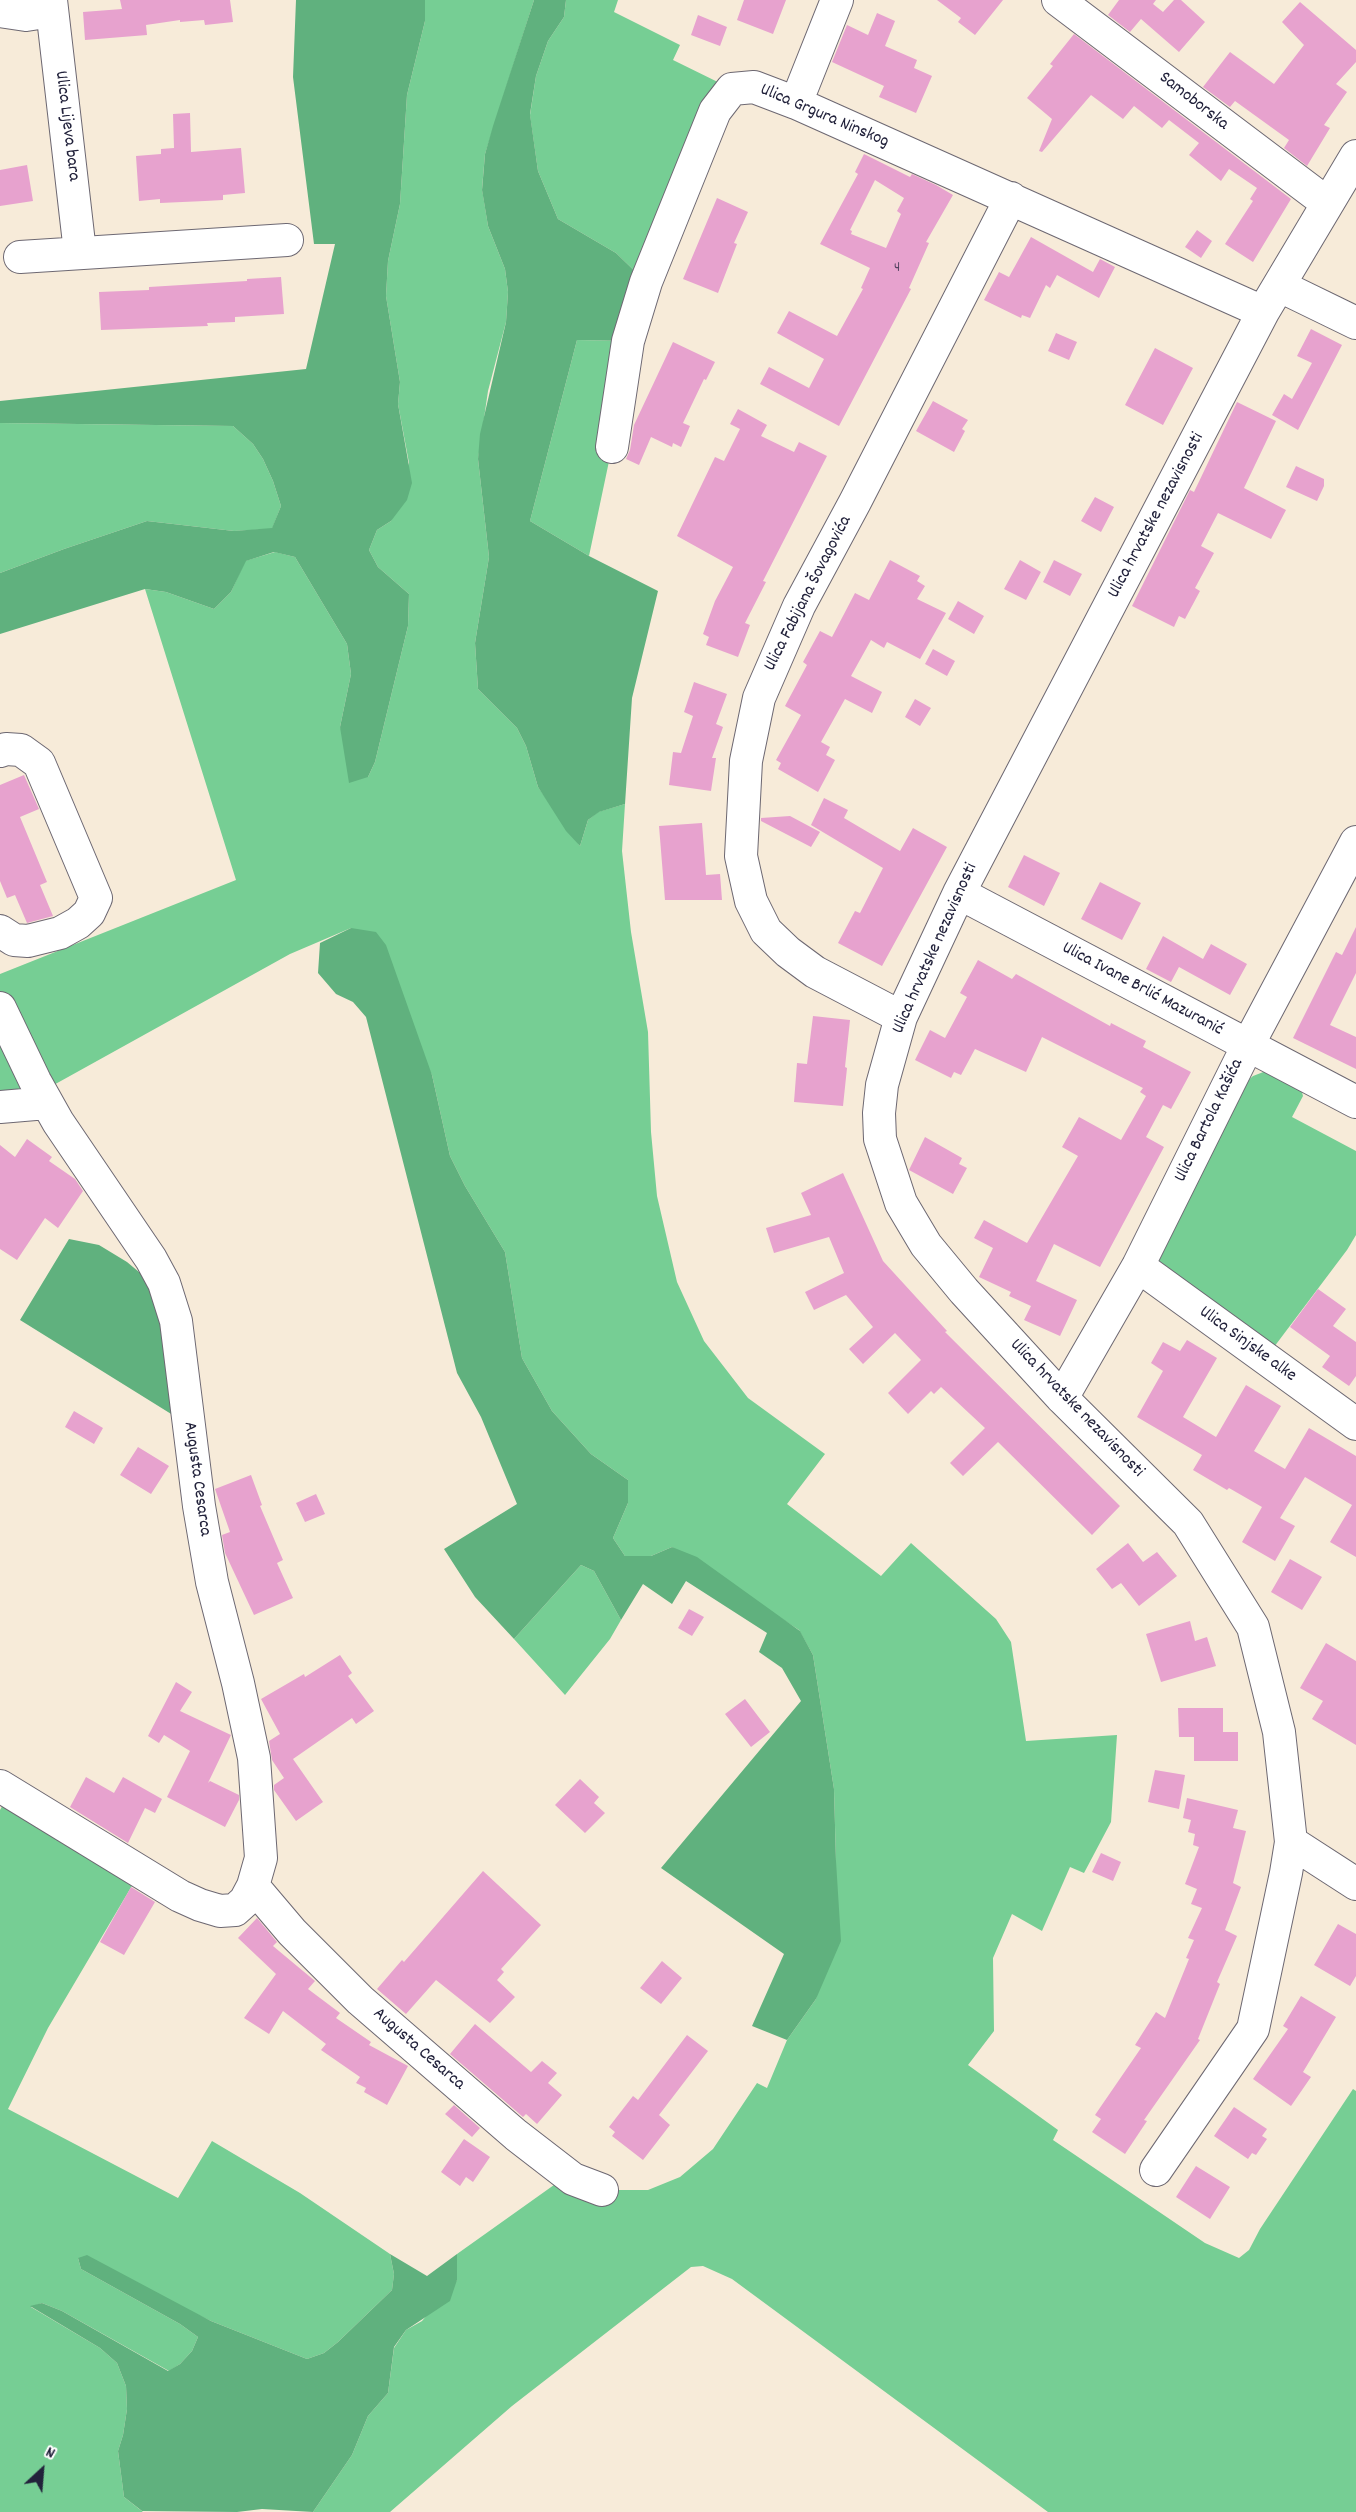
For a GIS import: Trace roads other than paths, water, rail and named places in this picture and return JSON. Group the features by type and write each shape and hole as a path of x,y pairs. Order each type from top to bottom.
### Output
{"street":[{"path":"796,103 837,0"},
{"name":"Samoborska","path":"1059,0 1327,203"},
{"path":"0,11 26,15 52,5"},
{"name":"Ulica Lijeva bara","path":"52,5 80,252"},
{"name":"Ulica Grgura Ninskog","path":"612,447 628,341 646,282 715,111 732,88 754,87 796,103 1263,312"},
{"name":"Ulica hrvatske nezavisnosti","path":"1156,2170 1253,2029 1291,1842 1279,1732 1252,1627 1188,1524 1062,1398 964,1291 926,1245 901,1203 880,1139 879,1113 882,1085 901,1017 959,894 1263,312 1356,156"},
{"name":"Ulica Fabijana Šovagovića","path":"901,1017 815,972 766,931 751,901 741,856 746,761 759,698 799,606 1011,198"},
{"path":"20,257 287,240"},
{"path":"1280,286 1356,323"},
{"path":"0,751 21,750 39,763 96,898 96,903 89,913 78,923 60,933 28,941 14,940 0,931"},
{"name":"Ulica Bartola Kašića","path":"1062,1398 1138,1266 1248,1045 1356,842"},
{"name":"Ulica Ivane Brlić Mazuranić","path":"959,894 1356,1102"},
{"name":"Augusta Cesarca","path":"0,1008 58,1122 151,1259 164,1283 176,1321 199,1506 212,1582 238,1683 254,1758 261,1858 253,1887 245,1901 235,1910 220,1911 200,1905 180,1896 0,1786"},
{"path":"0,1107 47,1103"},
{"name":"Ulica Sinjske alke","path":"1138,1266 1356,1424"},
{"path":"1291,1842 1356,1884"},
{"name":"Augusta Cesarca","path":"253,1887 292,1932 360,2000 516,2135 573,2179 602,2190"}]}
